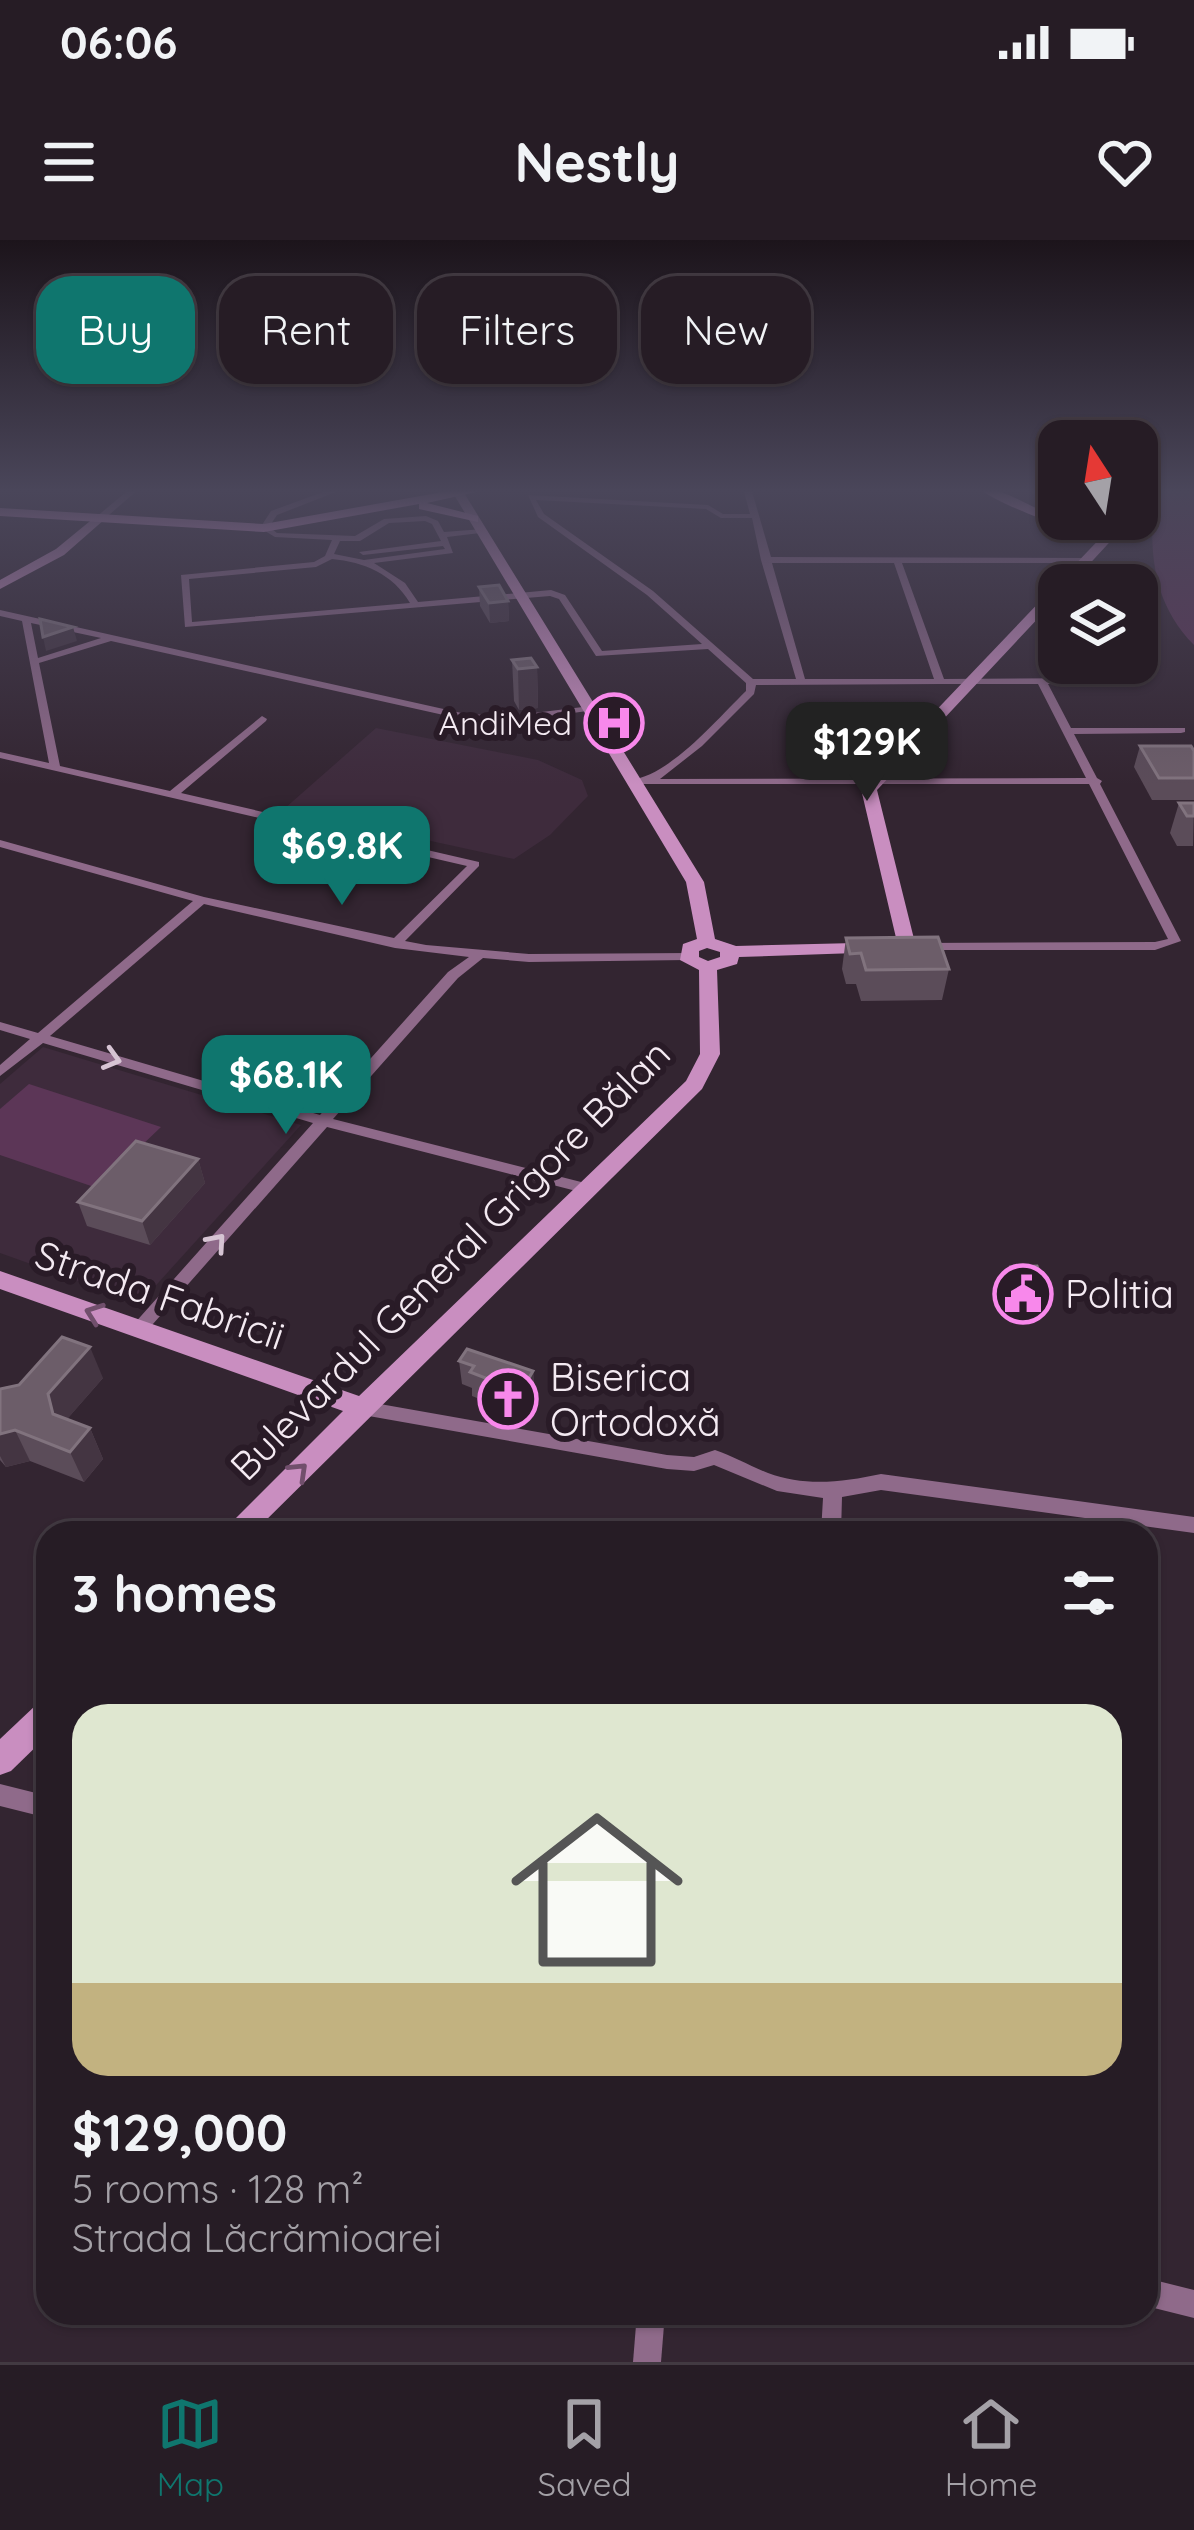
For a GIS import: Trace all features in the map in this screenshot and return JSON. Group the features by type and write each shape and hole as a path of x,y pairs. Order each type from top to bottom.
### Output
{"main road":[{"path":"513,587 587,708 642,781 695,882 707,942"},
{"path":"731,952 727,963 698,962 694,945 707,942 731,952 907,946 868,796 1057,587"},
{"name":"Bulevardul General Grigore Bălan","path":"247,1521 702,1075 711,1043 698,962"},
{"name":"Strada Fabricii","path":"0,1280 363,1408"},
{"path":"0,1760 36,1726"}],"street":[{"path":"186,587 188,625 200,628 518,596 562,597 598,654 609,657 709,646"},
{"path":"405,587 416,606"},
{"path":"642,587 751,682 1038,682"},
{"path":"773,587 801,682"},
{"path":"907,587 940,682"},
{"path":"0,613 479,719 587,708"},
{"path":"26,619 55,767"},
{"path":"34,662 109,639"},
{"path":"642,781 730,713 751,692 751,682"},
{"path":"907,946 1172,944 1176,936 1043,684"},
{"path":"173,794 262,719"},
{"path":"1070,731 1181,730"},
{"path":"0,755 475,864 395,944"},
{"path":"642,781 1097,781"},
{"path":"0,843 202,899 395,944 478,956 698,962"},
{"path":"0,1072 202,899"},
{"path":"452,975 456,954"},
{"path":"139,1330 452,975 478,956"},
{"path":"0,1026 323,1121 588,1190"},
{"path":"363,1408 667,1462 694,1464 715,1457 762,1481 798,1492 833,1494 881,1482 1194,1525"},
{"path":"832,1521 833,1494"},
{"path":"0,1795 36,1804"},
{"path":"1158,2295 1194,2304"},
{"path":"647,2362 650,2325"}],"shaded area":[{"path":"1160,587 1194,587 1194,645 1180,629"},
{"path":"376,728 538,760 582,780 588,796 550,835 514,859 284,809"},
{"path":"43,1047 301,1125 140,1303 0,1253 0,1084"},
{"path":"29,1084 161,1127 97,1188 0,1155 0,1109"}],"building":[{"path":"479,587 500,587 508,601 489,603"},
{"path":"40,619 73,627 43,637"},
{"path":"531,658 537,667 518,669 512,660"},
{"path":"1140,746 1191,746 1194,778 1159,778"},
{"path":"1179,803 1194,803 1194,816 1187,816"},
{"path":"938,937 949,969 866,970 861,953 850,954 846,938"},
{"path":"136,1141 198,1159 142,1221 78,1202"},
{"path":"1037,1266 1045,1288 1019,1290 1011,1267"},
{"path":"62,1337 90,1347 48,1394 53,1414 90,1428 70,1452 15,1430 0,1434 0,1389 19,1385"},
{"path":"467,1349 533,1371 521,1392 470,1372 474,1366 459,1361"}],"place":[{"name":"AndiMed","path":"614,723"},
{"name":"Politia","path":"1023,1294"},
{"name":"Biserica Ortodoxă","path":"508,1399"}]}
